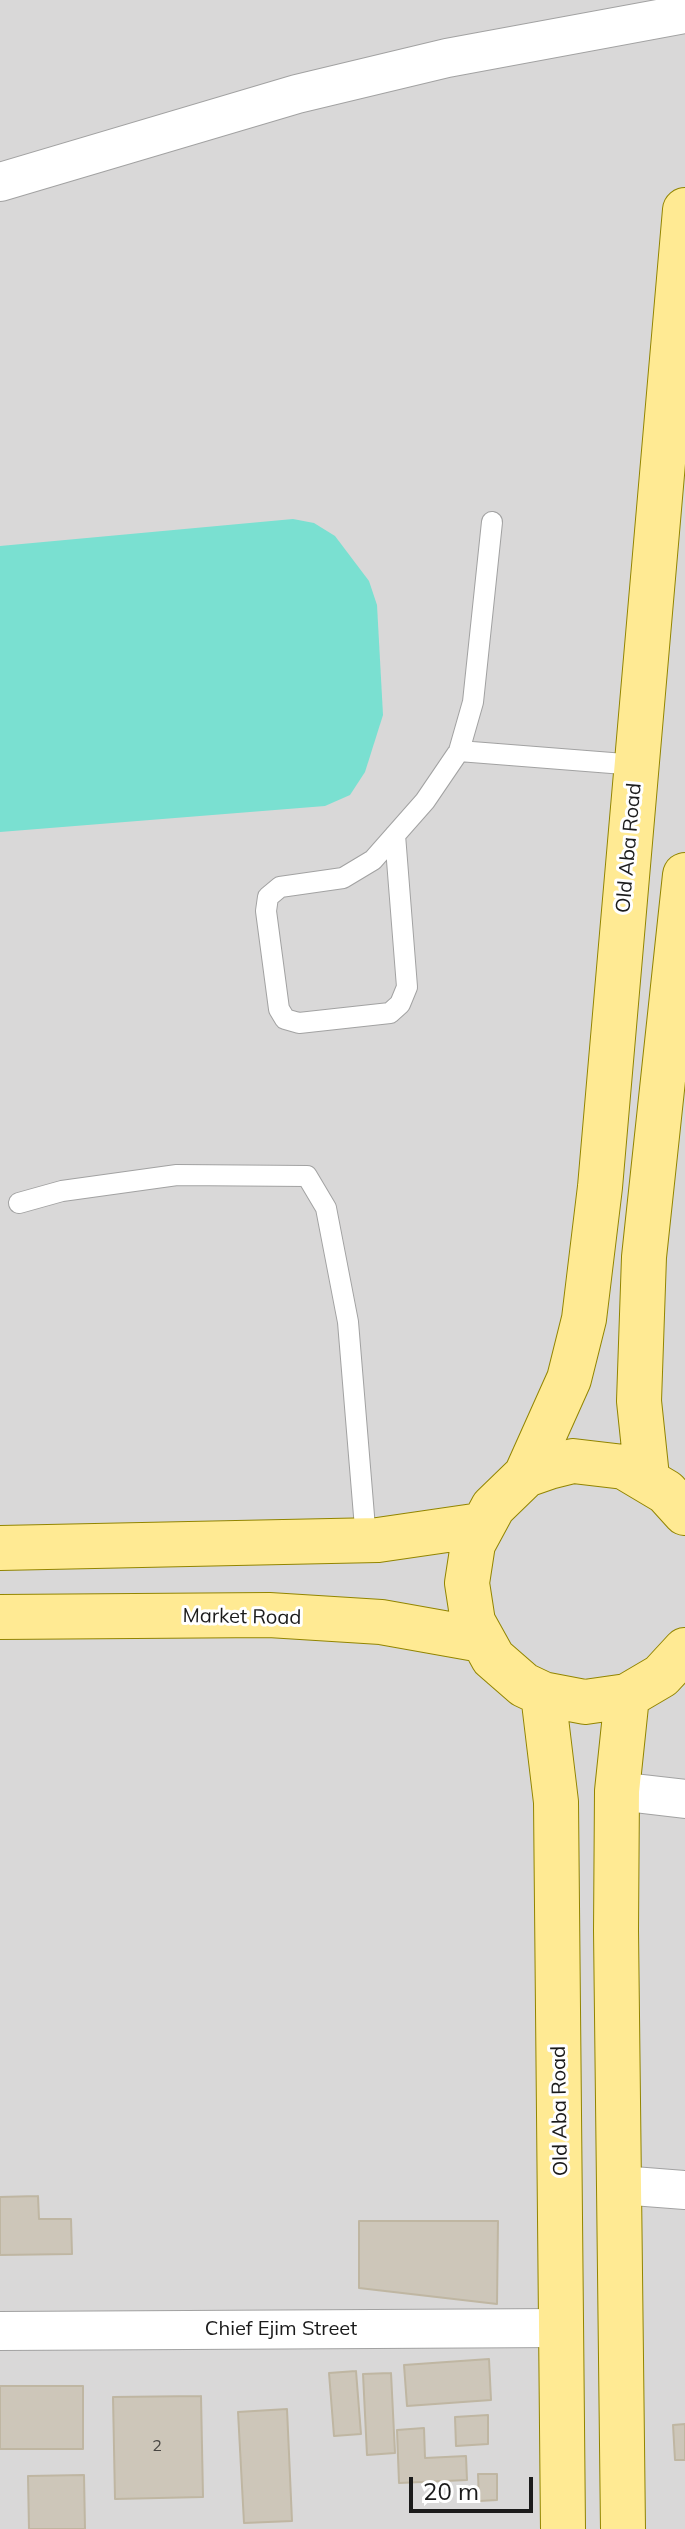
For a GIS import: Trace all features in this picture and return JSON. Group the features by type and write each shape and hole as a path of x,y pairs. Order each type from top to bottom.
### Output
{"main road":[{"name":"Old Aba Road","path":"526,1475 569,1379 584,1319 600,1187 685,210"},
{"path":"647,1477 639,1401 644,1257 682,953 685,875"},
{"path":"684,1511 647,1477 599,1462 573,1461 526,1475 500,1499 481,1525 468,1563 467,1583 471,1613 482,1640 508,1672 543,1694 585,1702 627,1696 661,1676 685,1650"},
{"path":"0,1548 366,1540 481,1525"},
{"name":"Market Road","path":"0,1617 269,1615 381,1622 482,1640"},
{"name":"Old Aba Road","path":"543,1694 556,1802 563,2529"},
{"path":"623,2529 617,1791 627,1696"}],"street":[{"path":"0,182 297,94 447,58 685,14"},
{"path":"617,1791 685,1799"},
{"path":"620,2185 685,2190"},
{"name":"Chief Ejim Street","path":"0,2331 562,2328"}],"lane":[{"path":"395,835 407,987 400,1004 390,1013 299,1023 285,1019 279,1009 266,911 268,897 272,889 343,878 373,860 395,835 425,801 459,751 473,702 492,522"},
{"path":"459,751 637,765"},
{"path":"19,1203 62,1191 177,1175 307,1176 326,1208 348,1322 366,1540"}],"shaded area":[{"path":"0,0 685,0 685,2529 0,2529"},
{"path":"293,519 314,523 335,536 369,581 377,605 383,715 365,772 350,795 325,806 0,832 0,546"}],"building":[{"path":"38,2196 39,2219 71,2219 72,2254 0,2255 0,2197"},
{"path":"359,2221 498,2221 497,2304 359,2288"},
{"path":"489,2359 491,2400 407,2406 404,2365"},
{"path":"356,2371 361,2434 334,2436 329,2373"},
{"path":"391,2373 395,2453 367,2455 363,2374"},
{"path":"0,2386 83,2386 83,2449 0,2449"},
{"path":"201,2396 203,2497 115,2499 113,2397"},
{"path":"287,2409 292,2521 244,2523 238,2412"},
{"path":"488,2415 488,2444 456,2446 455,2417"},
{"path":"685,2424 685,2460 675,2460 673,2425"},
{"path":"424,2428 425,2458 466,2456 467,2480 399,2483 397,2430"},
{"path":"478,2474 497,2474 497,2500 479,2501"},
{"path":"84,2475 85,2529 29,2529 28,2476"}]}
